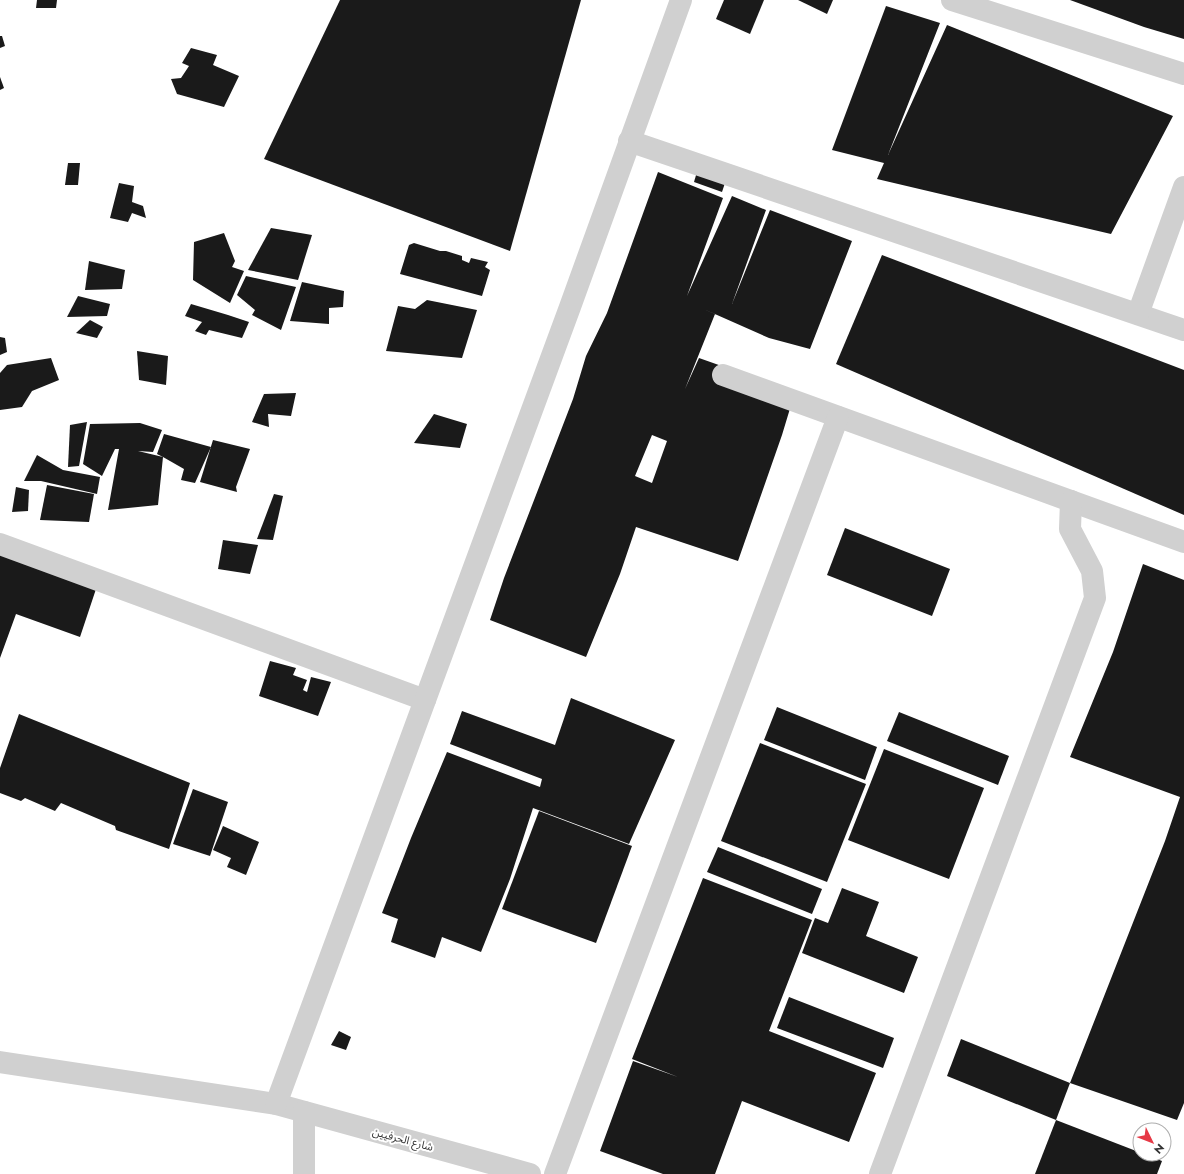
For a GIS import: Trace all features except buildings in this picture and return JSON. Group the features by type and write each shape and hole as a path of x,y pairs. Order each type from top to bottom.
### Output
{"street":[{"path":"276,1104 568,315 629,141 681,0"},
{"path":"952,0 1184,74"},
{"path":"629,141 1184,330"},
{"path":"1138,314 1184,187"},
{"path":"723,375 1184,542"},
{"path":"555,1174 838,417"},
{"path":"880,1174 1095,598 1092,571 1070,529 1071,501"},
{"path":"0,544 425,700"},
{"name":"شارع الحرفيين","path":"0,1062 276,1104 459,1164 530,1174"},
{"path":"304,1112 304,1174"}]}
